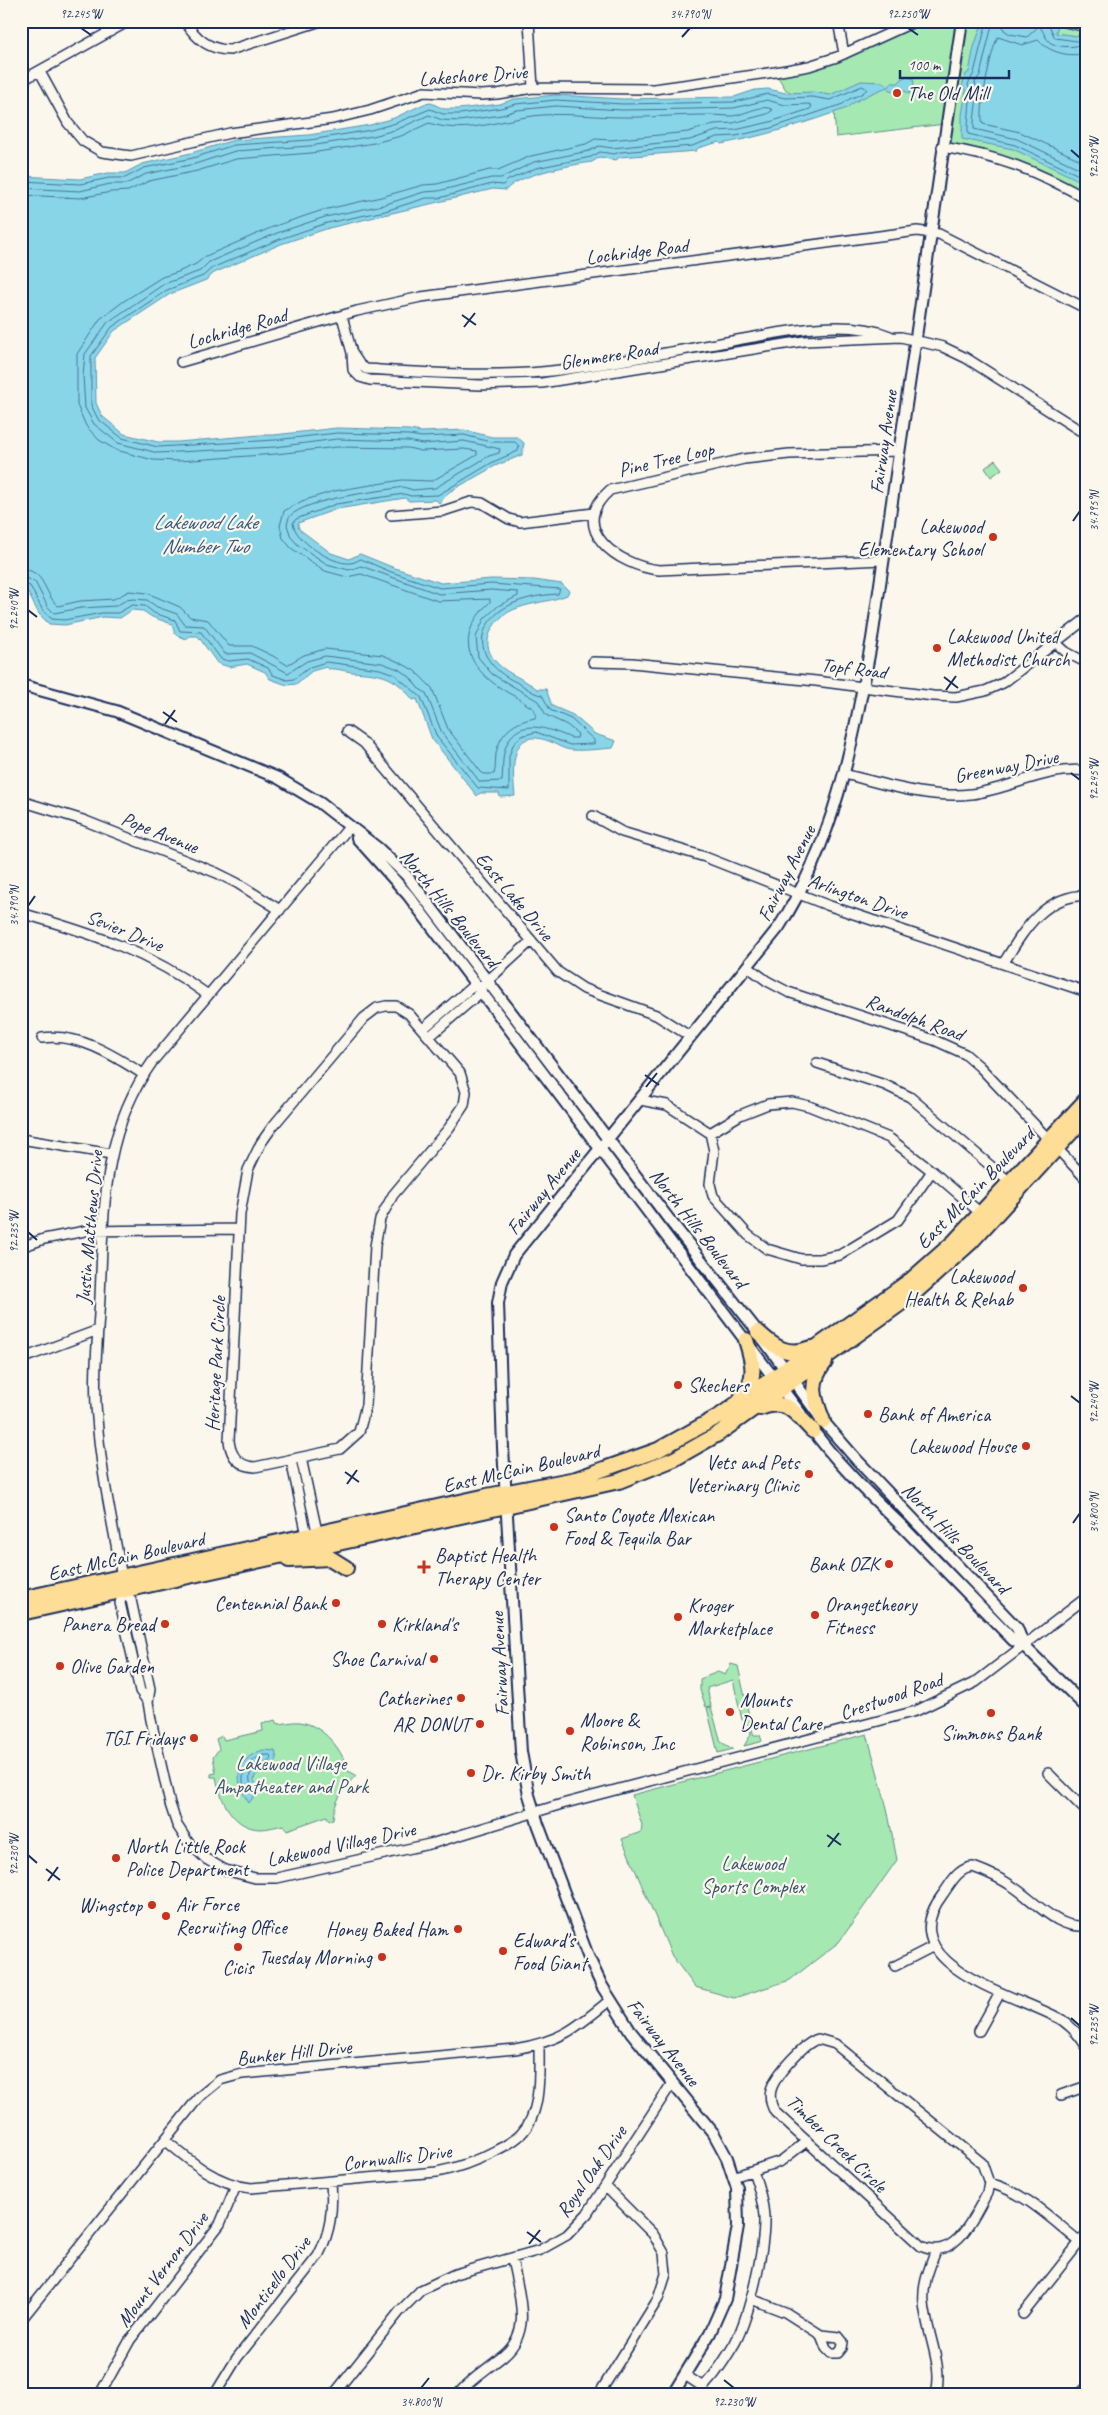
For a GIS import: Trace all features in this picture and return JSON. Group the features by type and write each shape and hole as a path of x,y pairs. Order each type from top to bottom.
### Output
{"main road":[{"name":"East McCain Boulevard","path":"784,1379 827,1358 928,1283 985,1217 1052,1145 1087,1098"},
{"name":"East McCain Boulevard","path":"1052,1145 1087,1116"},
{"name":"East McCain Boulevard","path":"21,1613 123,1584 507,1499 576,1479 656,1451 740,1409 784,1379 911,1280 985,1217"},
{"path":"758,1332 773,1346 785,1352 797,1352 818,1345"},
{"path":"740,1409 754,1366 746,1340"},
{"path":"818,1426 813,1387 820,1368 827,1358"},
{"path":"740,1409 773,1403 781,1404 818,1426"},
{"name":"East McCain Boulevard","path":"21,1600 263,1559 314,1541"},
{"path":"263,1559 330,1558 346,1568"}],"street":[{"path":"21,81 129,21"},
{"path":"185,21 203,42 217,49 230,50 321,21"},
{"path":"529,21 533,88"},
{"path":"838,21 844,54"},
{"name":"Lakeshore Drive","path":"40,72 68,123 83,141 102,152 124,156 230,133 333,119 370,110 424,92 497,94 533,88 629,90 673,87 809,66 844,54 916,21"},
{"name":"Fairway Avenue","path":"673,2394 710,2333 725,2299 738,2226 738,2202 733,2177 719,2142 631,2032 610,2000 588,1956 535,1813 521,1752 497,1318 502,1282 514,1255 779,927 798,894 824,840 844,774 863,687 962,21"},
{"path":"1061,21 1087,27"},
{"path":"942,147 1006,160 1035,172 1087,199"},
{"name":"Lochridge Road","path":"181,362 392,302 466,290 917,231 930,232 1087,310"},
{"name":"Glenmere Road","path":"342,316 352,353 360,365 366,369 506,375 561,370 811,329 879,332 942,347 966,358 1087,435"},
{"name":"Pine Tree Loop","path":"594,513 600,499 614,488 744,459 789,454 899,451"},
{"path":"392,515 443,511 471,502 482,503 508,519 520,522 594,513 596,530 606,546 617,557 643,569 659,570 883,560"},
{"name":"Topf Road","path":"593,662 632,663 942,697 976,694 1003,683 1087,618"},
{"path":"1056,643 1066,652 1087,663"},
{"name":"North Hills Boulevard","path":"21,684 116,711 254,767 298,789 350,826 406,874 481,986 601,1148 746,1340 784,1379"},
{"name":"East Lake Drive","path":"347,731 364,743 553,967 572,982 601,996 656,1015 691,1038"},
{"name":"Greenway Drive","path":"844,774 929,794 949,795 982,792 1053,772 1087,771"},
{"name":"Pope Avenue","path":"21,802 83,820 217,874 237,883 280,910"},
{"name":"Arlington Drive","path":"593,816 622,832 705,856 798,894 1087,992"},
{"name":"Justin Matthews Drive","path":"123,1584 96,1418 98,1330 106,1180 119,1124 143,1074 350,826"},
{"path":"1003,964 1028,925 1040,912 1058,900 1087,895"},
{"name":"Sevier Drive","path":"21,913 72,928 134,951 168,967 208,994"},
{"path":"428,1037 481,986 531,942"},
{"name":"Randolph Road","path":"748,967 767,981 788,992 934,1040 965,1054 980,1067 1087,1180"},
{"path":"423,1029 481,986"},
{"name":"North Hills Boulevard","path":"481,986 608,1139 758,1332 784,1379 818,1426 890,1516 1013,1640 1024,1646 1087,1708"},
{"name":"Heritage Park Circle","path":"396,1006 409,1014 428,1037 460,1074 466,1092 464,1105 449,1128 393,1195 379,1223 374,1246 366,1405 362,1427 355,1437 340,1449 255,1467 247,1467 236,1461 230,1451 239,1229 244,1186 261,1143 273,1126 364,1018 377,1008 396,1006"},
{"path":"42,1038 62,1037 77,1040 102,1050 143,1074"},
{"path":"817,1063 885,1085 910,1097 1014,1186"},
{"path":"640,1100 667,1105 710,1133 714,1151 710,1184 713,1196 748,1235 759,1243 773,1251 801,1259 840,1256 898,1220 932,1171"},
{"path":"710,1133 740,1115 768,1104 792,1102 889,1138 932,1171 985,1217"},
{"path":"21,1139 111,1154"},
{"path":"21,1247 68,1233 239,1229"},
{"path":"21,1359 98,1330"},
{"name":"North Hills Boulevard","path":"818,1426 856,1459 1017,1628 1024,1646"},
{"path":"300,1458 314,1541"},
{"path":"291,1460 314,1541"},
{"name":"Lakewood Village Drive","path":"123,1584 132,1600 149,1681 148,1702 170,1804 177,1825 188,1842 206,1859 224,1870 241,1876 277,1878 434,1843 535,1813"},
{"name":"Crestwood Road","path":"535,1813 916,1711 969,1685 1024,1646 1087,1597"},
{"path":"1048,1773 1087,1812"},
{"path":"1087,1925 1075,1926 1062,1922 1006,1882 970,1867 960,1871 934,1907 930,1920 930,1932 934,1946 952,1965 1000,1993 1062,2020 1078,2035 1087,2048"},
{"path":"896,1966 934,1946"},
{"path":"979,2031 1000,1993"},
{"name":"Bunker Hill Drive","path":"21,2320 207,2088 220,2080 232,2075 515,2049 538,2045 567,2034 610,2000"},
{"name":"Timber Creek Circle","path":"936,2250 926,2249 918,2244 775,2112 770,2100 770,2092 776,2081 802,2048 811,2041 826,2040 835,2044 982,2163 988,2184"},
{"name":"Cornwallis Drive","path":"236,2186 259,2188 455,2169 480,2159 512,2141 527,2127 533,2116 539,2065 538,2045"},
{"name":"Royal Oak Drive","path":"334,2394 400,2311 421,2290 455,2274 540,2250 567,2235 583,2219 606,2186 672,2083"},
{"path":"1061,2095 1087,2086"},
{"path":"165,2140 212,2176 236,2186"},
{"path":"733,2177 781,2161 807,2141"},
{"path":"685,2375 702,2390 715,2374 735,2342 750,2299 762,2238 764,2216 760,2189 753,2171"},
{"name":"Monticello Drive","path":"215,2394 237,2358 318,2256 332,2219 331,2182"},
{"path":"936,2394 938,2376 924,2303 926,2280 936,2250 947,2248 957,2241 982,2203 987,2193 988,2184 1008,2189 1021,2195 1080,2242"},
{"name":"Mount Vernon Drive","path":"100,2394 130,2340 220,2224 236,2186"},
{"path":"599,2394 658,2299 666,2274 664,2253 653,2234 606,2186"},
{"path":"1023,2314 1087,2233"},
{"path":"458,2394 478,2375 504,2355 516,2341 521,2330 522,2313 512,2258"},
{"path":"750,2299 785,2312 820,2335"},
{"path":"1080,2394 1087,2387"}],"green space":[{"path":"916,21 1058,21 1087,28 1087,199 1035,172 942,147 945,124 836,137 834,112 824,94 792,93 786,90 775,72 822,62"},
{"path":"995,460 1002,469 991,477 985,468"},
{"path":"731,1664 738,1666 753,1733 754,1735 760,1735 762,1741 760,1742 744,1746 751,1734 749,1726 742,1720 733,1680 707,1688 711,1706 706,1707 700,1690 700,1679 718,1672 725,1675"},
{"path":"711,1707 721,1742 733,1749 718,1753 707,1708"},
{"name":"Lakewood Village Ampatheater and Park","path":"275,1720 277,1724 300,1722 308,1724 324,1733 337,1747 348,1771 356,1775 340,1795 335,1806 333,1819 329,1821 327,1816 287,1830 284,1825 264,1829 251,1828 236,1819 225,1804 216,1777 211,1777 211,1774 216,1773 213,1757 219,1749 216,1739 222,1736 224,1740 263,1731 262,1724"},
{"name":"Lakewood Sports Complex","path":"867,1734 887,1808 897,1860 839,1942 790,1980 734,1998 695,1987 672,1956 622,1839 641,1832 642,1825 632,1795"}],"water":[{"path":"983,21 1003,21 1024,26 1028,21 1043,21 1058,25 1056,33 1077,36 1083,30 1087,31 1087,184 1013,149 962,139 962,115 966,91 962,86 966,74 969,72 974,47"},
{"path":"904,77 913,78 914,85 909,94 905,91 894,92 888,89 891,83 898,83"},
{"name":"Lakewood Lake Number Two","path":"861,81 883,82 888,87 866,96 847,108 769,133 721,144 719,142 698,148 696,151 620,157 616,160 600,157 592,162 533,175 513,184 506,190 493,189 329,228 281,244 214,273 206,280 170,294 114,331 95,358 96,403 102,416 124,434 158,442 274,435 337,428 422,432 464,430 492,437 517,437 524,443 522,455 495,466 449,492 439,503 436,500 409,501 405,498 337,509 298,523 299,529 331,553 349,559 360,554 441,583 491,579 534,580 562,584 569,591 567,595 524,606 504,615 490,633 489,650 495,661 502,668 537,689 546,689 552,706 573,715 595,734 616,741 613,748 571,750 546,740 531,738 523,741 515,757 515,796 500,797 499,793 480,793 477,796 432,739 417,699 413,700 400,685 387,677 328,669 326,667 312,671 296,684 287,685 270,679 265,672 247,664 229,667 217,663 198,636 190,636 186,639 175,634 172,624 152,617 143,611 132,610 120,618 103,617 65,625 49,624 39,614 26,589 21,587 21,176 80,179 108,173 125,173 142,164 191,153 234,140 309,135 370,125 394,118 424,104 431,103 444,109 459,109 500,104 514,99 556,95 623,99 734,97 755,90 768,89 786,93 813,92 830,95"},
{"path":"263,1750 275,1751 277,1759 272,1767 264,1767 255,1776 254,1781 259,1789 249,1803 241,1787 240,1772 246,1759"}],"place":[{"name":"The Old Mill","path":"897,93"},
{"name":"Lakewood Elementary School","path":"993,537"},
{"name":"Lakewood United Methodist Church","path":"937,648"},
{"name":"Lakewood Health & Rehab","path":"1023,1288"},
{"name":"Skechers","path":"678,1385"},
{"name":"Bank of America","path":"868,1414"},
{"name":"Lakewood House","path":"1026,1446"},
{"name":"Vets and Pets Veterinary Clinic","path":"809,1474"},
{"name":"Santo Coyote Mexican Food & Tequila Bar","path":"554,1527"},
{"name":"Bank OZK","path":"889,1564"},
{"name":"Baptist Health Therapy Center","path":"424,1567"},
{"name":"Centennial Bank","path":"336,1603"},
{"name":"Orangetheory Fitness","path":"815,1615"},
{"name":"Kroger Marketplace","path":"678,1617"},
{"name":"Panera Bread","path":"165,1624"},
{"name":"Kirkland's","path":"382,1624"},
{"name":"Shoe Carnival","path":"434,1659"},
{"name":"Olive Garden","path":"60,1666"},
{"name":"Catherines","path":"461,1698"},
{"name":"Mounts Dental Care","path":"730,1712"},
{"name":"Simmons Bank","path":"991,1713"},
{"name":"AR DONUT","path":"480,1724"},
{"name":"Moore & Robinson, Inc","path":"570,1731"},
{"name":"TGI Fridays","path":"194,1738"},
{"name":"Dr. Kirby Smith","path":"471,1773"},
{"name":"North Little Rock Police Department","path":"116,1858"},
{"name":"Wingstop","path":"152,1905"},
{"name":"Air Force Recruiting Office","path":"166,1916"},
{"name":"Honey Baked Ham","path":"458,1929"},
{"name":"Cicis","path":"238,1947"},
{"name":"Edward's Food Giant","path":"503,1951"},
{"name":"Tuesday Morning","path":"382,1957"}]}
